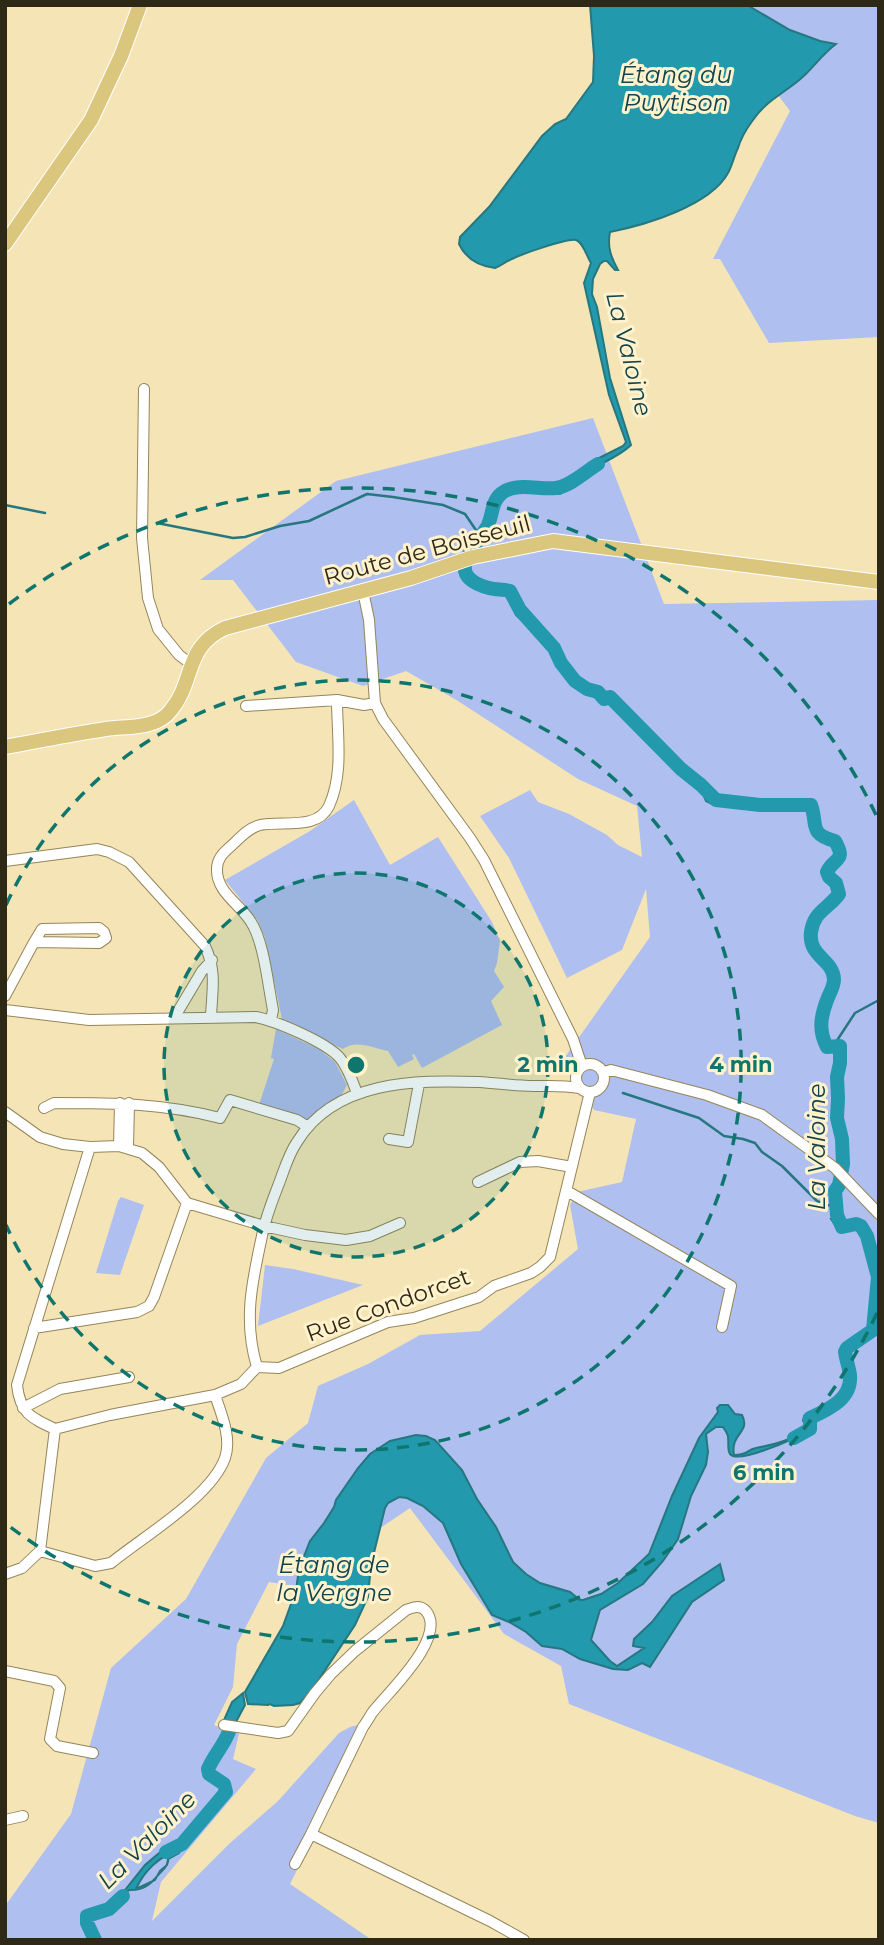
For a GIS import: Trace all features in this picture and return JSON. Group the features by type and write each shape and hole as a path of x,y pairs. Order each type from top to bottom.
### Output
{"main road":[{"path":"5,244 91,120 121,57 140,5"},
{"name":"Route de Boisseuil","path":"5,747 95,730 149,724 163,718 177,702 191,664 204,641 225,628 411,578 474,557 553,541 879,582"}],"street":[{"path":"144,389 142,538 148,598 158,629 179,655 191,664"},
{"path":"363,591 369,620 375,703 383,719 484,860 573,1039 582,1066"},
{"path":"246,706 337,700 364,705 375,703"},
{"path":"271,1020 273,1010 257,934 251,921 221,886 217,869 222,854 249,830 262,825 309,822 328,807 339,763 337,700"},
{"path":"5,861 97,849 121,857 138,869 205,946 212,960 214,979 211,1017"},
{"path":"5,996 42,929 99,928 106,938 99,943 35,942"},
{"path":"174,1018 202,971 212,960"},
{"path":"5,1010 89,1020 256,1017 271,1020 323,1046 339,1058 357,1093"},
{"path":"90,1147 17,1385 18,1395 27,1414 55,1429 110,1415 215,1395 241,1384 257,1367 251,1348 249,1327 251,1285 264,1226 297,1140 329,1108 357,1093 442,1081 531,1086 558,1084 598,1090 601,1073 573,1039"},
{"path":"722,1327 731,1286 567,1191 582,1086 579,1069 582,1066 590,1063 601,1073 628,1075 707,1095 762,1115 835,1168 879,1214"},
{"path":"389,1139 408,1142 419,1084"},
{"path":"44,1108 54,1103 125,1103 188,1110 220,1118 230,1100 298,1120 308,1127"},
{"path":"124,1147 125,1103"},
{"path":"5,1112 40,1136 63,1144 124,1147 142,1153 159,1167 187,1203 264,1226 346,1240 370,1236 400,1223"},
{"path":"478,1182 520,1162 538,1161 572,1167"},
{"name":"Rue Condorcet","path":"257,1367 279,1368 388,1322 414,1318 479,1297 494,1286 531,1273 550,1257 567,1191"},
{"path":"34,1328 137,1312 149,1307 187,1203"},
{"path":"23,1408 60,1389 129,1377"},
{"path":"40,1552 95,1566 111,1563 207,1488 225,1457 227,1437 215,1395"},
{"path":"5,1574 22,1568 40,1552 55,1429"},
{"path":"223,1725 278,1733 288,1731 331,1674 406,1610 412,1607 423,1609 430,1619 427,1641 421,1653 363,1727 295,1864"},
{"path":"5,1671 54,1681 60,1688 50,1739 57,1746 93,1753"},
{"path":"5,1819 23,1816"},
{"path":"311,1834 524,1940"}],"shaded area":[{"path":"677,5 879,5 879,337 769,343 720,259 713,259 790,111 731,32"},
{"path":"593,418 664,604 879,600 879,1823 569,1704 561,1666 504,1634 410,1508 294,1586 269,1582 237,1644 233,1687 214,1725 239,1734 233,1759 256,1769 161,1882 152,1921 229,1844 278,1801 339,1733 372,1721 290,1884 372,1940 5,1940 5,1906 71,1814 111,1668 186,1599 266,1458 308,1423 318,1386 368,1364 420,1335 480,1331 578,1249 570,1205 577,1192 622,1182 636,1119 594,1110 565,1057 650,937 646,889 622,950 567,978 509,858 480,816 530,790 538,802 569,814 642,857 637,806 578,779 458,701 406,671 363,686 296,662 233,580 200,580 336,481"},
{"path":"354,800 390,865 438,837 492,922 500,941 494,971 504,987 491,1001 502,1025 422,1068 414,1054 414,1059 398,1067 388,1051 359,1044 343,1049 293,1027 282,1019 265,938 258,921 225,880 310,831"},
{"path":"276,1029 319,1049 335,1062 347,1085 341,1096 307,1120 259,1105 274,1059 271,1058"},
{"path":"121,1197 144,1205 120,1275 96,1273 118,1201"},
{"path":"265,1265 293,1269 363,1285 258,1326"}],"water":[{"name":"Étang du Puytison","path":"590,5 747,5 790,30 836,44 803,77 757,114 742,137 728,173 707,195 658,219 610,232 610,252 618,270 607,261 600,264 593,279 592,294 597,307 610,378 631,445 587,472 560,494 508,492 503,495 491,514 497,498 504,491 517,487 562,487 591,468 589,463 626,442 609,395 584,283 591,263 581,244 571,240 554,244 495,268 474,261 465,254 459,244 460,237 489,207 542,136 555,124 566,119 593,82"},
{"path":"491,516 487,533 476,549 460,556 480,538"},
{"path":"461,568 468,570 465,573 476,583 510,591 520,610 554,648 561,663 575,681 585,688 610,697 681,769 716,800 760,805 811,805 817,832 835,841 841,854 838,859 830,867 827,872 829,878 836,883 839,894 815,919 811,940 813,947 830,966 834,979 824,1011 822,1029 827,1046 840,1046 837,1118 842,1139 843,1164 838,1162 841,1143 833,1120 835,1085 832,1076 838,1054 836,1049 824,1048 818,1029 819,1008 830,985 831,976 827,967 811,950 808,939 814,915 834,895 834,886 825,878 823,869 827,863 838,858 834,846 813,830 808,808 712,804 706,801 700,787 681,774 636,731 610,701 598,694 583,691 570,680 548,643 516,615 510,595 474,585 464,576"},
{"name":"Étang de la Vergne","path":"833,1186 842,1227 856,1224 861,1226 867,1236 878,1277 873,1330 847,1348 845,1352 850,1383 847,1391 838,1402 810,1418 808,1431 768,1449 744,1456 735,1456 730,1454 728,1436 723,1427 716,1427 706,1434 706,1465 691,1496 678,1539 643,1584 600,1610 591,1640 617,1666 644,1648 633,1646 634,1639 652,1622 672,1596 720,1564 724,1580 692,1602 650,1667 642,1663 628,1670 613,1669 580,1659 562,1649 542,1646 526,1632 492,1615 461,1564 443,1523 423,1506 399,1497 385,1508 371,1565 368,1597 355,1625 310,1693 300,1703 293,1705 248,1704 245,1692 283,1626 310,1541 358,1468 370,1454 390,1441 416,1435 435,1440 462,1470 496,1527 513,1562 540,1583 570,1592 583,1600 601,1594 618,1583 649,1554 699,1438 720,1405 728,1405 735,1414 742,1415 744,1421 735,1442 734,1455 784,1441 803,1430 807,1425 803,1421 804,1416 834,1402 845,1390 848,1382 842,1358 843,1347 869,1330 871,1324 871,1294 875,1282 865,1238 859,1228 839,1231 831,1219 835,1218 831,1189"},
{"path":"243,1693 245,1705 236,1722 224,1720 232,1702"},
{"path":"222,1745 208,1769 210,1774 224,1784 226,1792 206,1817 185,1836 179,1853 169,1858 179,1851 177,1850 158,1861 143,1876 136,1889 153,1881 143,1888 134,1890 129,1890 109,1909 90,1916 87,1923 94,1940 85,1925 91,1911 117,1900 145,1865 181,1840 224,1791 207,1774 206,1769 208,1761"}],"waterway":[{"name":"La Valoine","path":"598,464 562,487 521,487 498,496 487,527 466,562 468,577 489,588 510,591 520,610 554,648 561,663 575,681 598,692 604,699 610,697 681,769 716,800 760,805 811,805 817,832 835,841 840,853 827,872 836,883 839,894 815,919 811,940 817,953 833,972 834,979 821,1023 827,1047 840,1046 837,1118 842,1139 843,1164 839,1185 835,1191 837,1215 842,1227 856,1224 861,1226 867,1236 878,1277 873,1330 845,1352 850,1375 847,1391 838,1402 810,1418 810,1429 794,1438"},
{"path":"157,523 233,538 245,537 280,526 309,521 367,494 443,505 465,514 480,536"},
{"path":"5,505 45,513"},
{"path":"834,1045 855,1013 879,1000"},
{"path":"623,1093 699,1118 724,1136 755,1143 817,1201 834,1206"},
{"name":"La Valoine","path":"166,1852 182,1844 226,1792 224,1784 209,1774 208,1769 230,1729"},
{"name":"La Valoine","path":"95,1940 87,1923 87,1916 109,1909 123,1896"}]}
